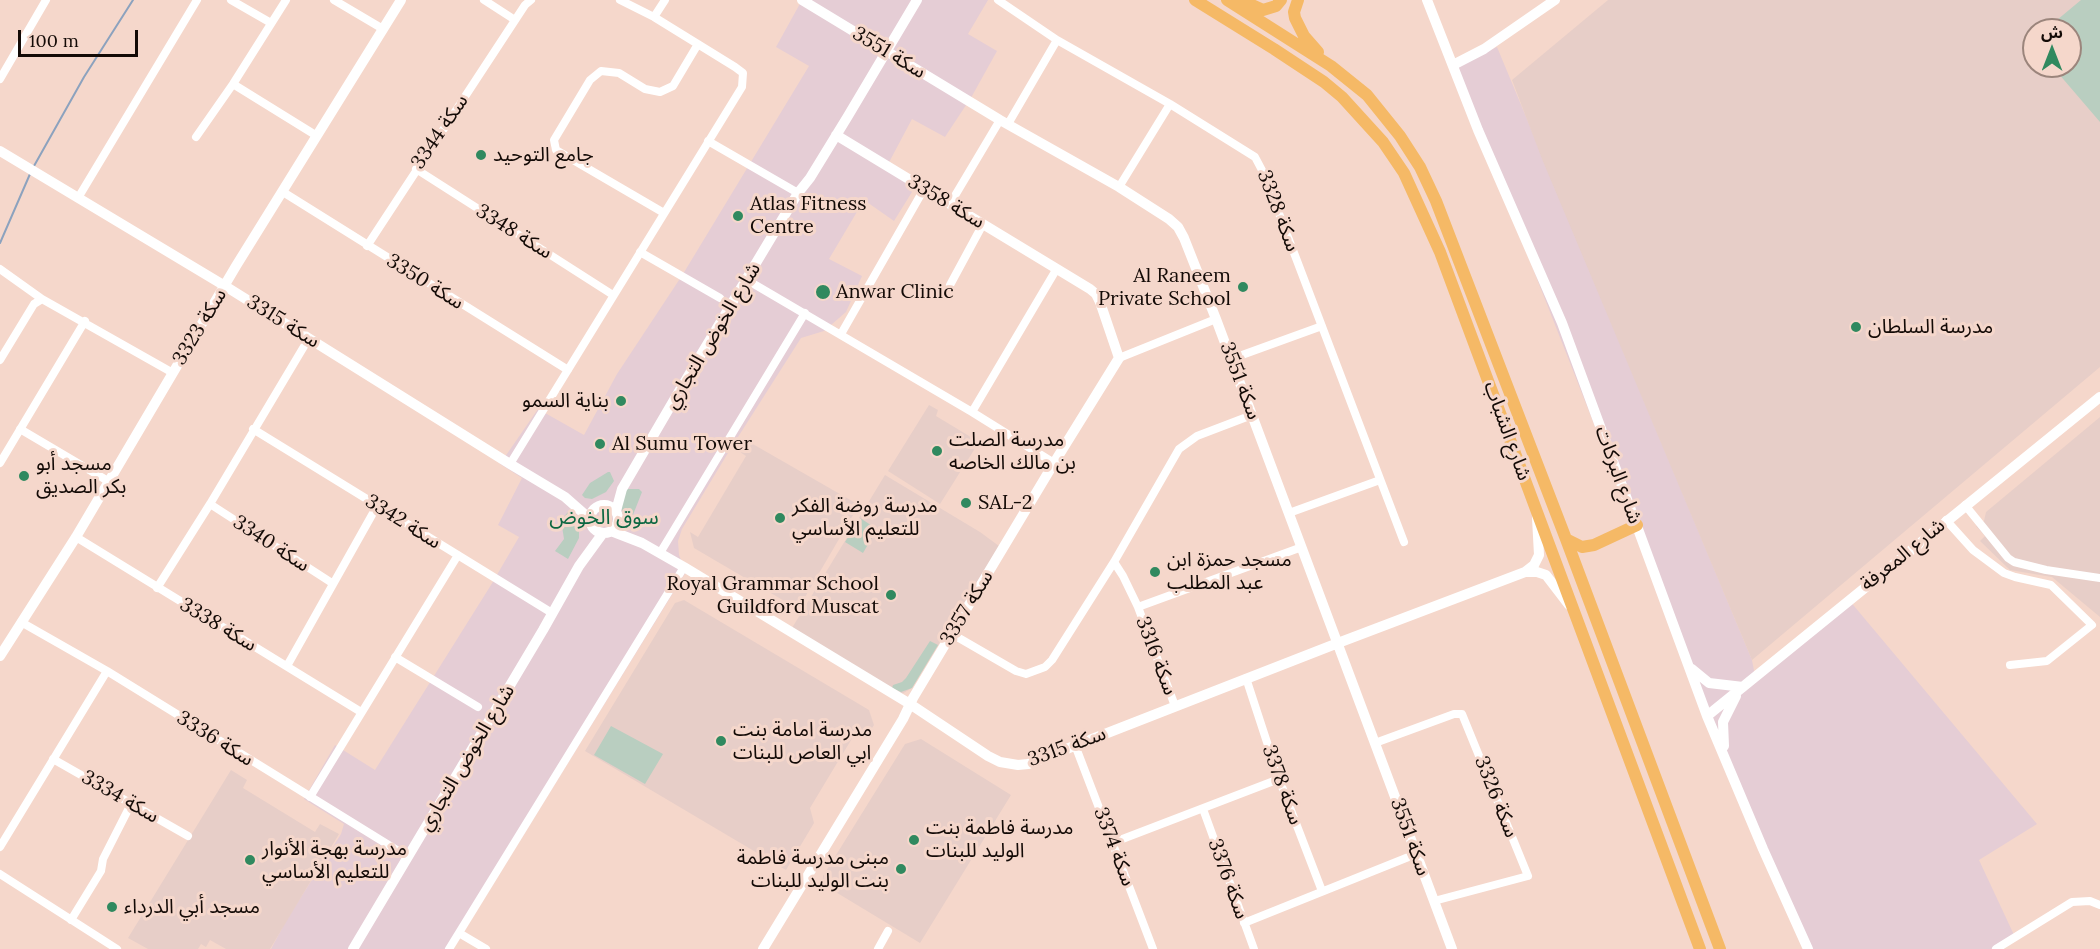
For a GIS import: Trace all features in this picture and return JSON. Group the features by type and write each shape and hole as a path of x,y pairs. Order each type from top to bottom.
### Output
{"main road":[{"name":"شارع الشباب","path":"1195,0 1282,54 1342,97 1383,142 1404,173 1440,252 1700,949"},
{"name":"شارع الشباب","path":"1227,0 1331,66 1367,95 1400,136 1420,167 1436,201 1566,539 1720,949"},
{"path":"1240,0 1263,10 1276,6 1281,0"},
{"path":"1298,0 1294,12 1304,36 1331,66"},
{"path":"1566,539 1582,547 1594,545 1637,525"},
{"path":"1578,572 1584,555 1594,545"}],"street":[{"path":"0,79 46,0"},
{"path":"78,198 197,0"},
{"path":"231,0 271,23"},
{"path":"196,137 233,84 286,0"},
{"path":"334,0 383,29"},
{"name":"سكة 3323","path":"0,656 76,537 225,286 401,0"},
{"path":"484,0 515,20"},
{"name":"سكة 3344","path":"367,246 525,5 531,0"},
{"path":"510,464 742,87 743,73 735,67 654,17 620,0"},
{"path":"654,17 665,0"},
{"name":"سكة 3551","path":"802,0 1004,122 1119,188 1178,227 1216,319 1338,643 1434,901 1448,948"},
{"name":"شارع الخوض التجاري","path":"352,949 579,566 607,532 615,528 622,489 798,193 810,178 917,0"},
{"name":"سكة 3328","path":"998,0 1057,40 1170,104 1251,154 1259,163 1404,542"},
{"name":"شارع البركات","path":"1428,0 1478,130 1562,323 1707,716 1808,949"},
{"path":"1453,65 1484,49 1555,0"},
{"path":"950,204 1057,40"},
{"path":"664,213 556,150 554,140 590,80 601,71 619,73 645,89 660,92 673,86 698,44"},
{"path":"233,84 317,136"},
{"path":"1119,188 1170,104"},
{"name":"سكة 3358","path":"836,135 1096,294 1119,358"},
{"path":"708,141 798,193"},
{"name":"سكة 3315","path":"0,151 225,286 565,497 591,523 607,532 642,543 660,553 910,704 988,756 1010,764 1028,764 1525,572"},
{"name":"سكة 3348","path":"416,169 613,295"},
{"path":"841,334 924,189"},
{"name":"سكة 3350","path":"283,192 568,370"},
{"path":"950,285 983,224"},
{"path":"640,252 720,298"},
{"path":"0,269 42,299 85,321 173,373"},
{"path":"972,412 1056,270"},
{"path":"747,280 972,412 1054,464"},
{"path":"0,360 34,304 42,299"},
{"path":"660,553 805,313"},
{"path":"1119,358 1216,319"},
{"path":"0,463 85,321"},
{"path":"1231,359 1322,326"},
{"path":"157,588 309,338"},
{"name":"سكة 3357","path":"763,949 1119,358"},
{"name":"شارع المعرفة","path":"1707,716 2100,397"},
{"path":"952,634 1016,671 1026,674 1045,667 1052,660 1114,562 1179,449 1197,436 1252,414"},
{"path":"20,429 108,481"},
{"name":"سكة 3342","path":"254,429 552,614"},
{"path":"1289,513 1380,480"},
{"name":"شارع الخوض التجاري","path":"579,566 591,523 600,506 622,489"},
{"name":"سكة 3315","path":"565,497 600,506 617,515 642,543"},
{"name":"سكة 3340","path":"210,504 333,583"},
{"path":"1965,505 2008,558 2014,562 2046,570 2100,578"},
{"path":"287,666 377,506"},
{"path":"1525,572 1534,565 1539,555 1537,512"},
{"path":"1946,520 1973,550 2004,573 2015,578 2051,585 2091,625 2047,661 2010,665"},
{"name":"سكة 3338","path":"76,537 361,712"},
{"name":"سكة 3316","path":"1138,607 1302,547"},
{"path":"309,797 458,555"},
{"name":"سكة 3316","path":"1114,562 1138,607 1175,706"},
{"path":"450,949 684,567"},
{"path":"1525,572 1546,575 1573,610"},
{"name":"سكة 3336","path":"21,622 107,671 408,857"},
{"path":"395,657 478,707"},
{"path":"1689,666 1709,683 1743,687 1725,714 1722,734 1725,758"},
{"path":"0,847 107,671"},
{"name":"سكة 3378","path":"1246,678 1279,779 1322,891"},
{"name":"سكة 3326","path":"1375,743 1454,714 1462,714 1527,876 1434,901"},
{"name":"سكة 3374","path":"1075,745 1153,949"},
{"name":"سكة 3334","path":"53,759 188,836"},
{"path":"1112,843 1279,779"},
{"path":"71,920 101,871 103,859 131,804"},
{"name":"سكة 3376","path":"1203,809 1254,949"},
{"path":"1244,923 1416,854"},
{"path":"0,874 117,949"},
{"path":"1997,949 2072,902 2090,901 2100,904"},
{"path":"878,949 888,931"},
{"path":"459,933 486,949"}],"shaded area":[{"name":"سوق الخوض","path":"802,0 988,0 968,34 997,51 972,96 945,137 912,119 886,168 910,183 912,192 894,221 864,200 829,259 862,276 846,312 824,331 801,338 731,448 682,529 678,541 679,555 686,572 453,949 271,949 287,919 341,834 344,824 304,799 335,745 375,770 491,585 519,537 498,525 522,478 500,464 538,409 584,435 617,374 683,274 809,66 776,47"},
{"name":"مدرسة السلطان","path":"1608,0 2100,0 2100,367 1752,660 1542,159 1512,80"},
{"path":"1497,47 1752,660 1755,676 1849,600 2037,824 1979,860 2015,937 1998,949 1810,949 1689,666 1453,65"},
{"name":"مدرسة الصلت بن مالك الخاصه","path":"929,405 938,410 936,416 979,442 940,504 888,471"},
{"path":"2100,417 2100,617 2052,577 2010,570 1980,541 1985,536 1976,526 1984,521 1986,512"},
{"name":"مدرسة روضة الفكر للتعليم الأساسي","path":"744,439 859,505 798,609 694,548 690,532 698,537 746,456 737,450"},
{"name":"Royal Grammar School Guildford Muscat","path":"885,475 980,532 999,546 912,688 900,695 792,628"},
{"name":"مدرسة امامة بنت ابي العاص للبنات","path":"684,600 869,710 874,725 872,728 856,732 831,773 810,808 814,823 786,870 585,751 675,603"},
{"name":"مدرسة فاطمة بنت الوليد للبنات","path":"921,739 1011,795 920,943 824,885 823,876 905,744"},
{"name":"مدرسة بهجة الأنوار للتعليم الأساسي","path":"231,770 247,780 243,788 315,832 320,824 339,834 270,949 226,949 210,940 206,947 201,944 198,949 148,949 128,938"}],"green space":[{"path":"2081,0 2100,0 2100,122 2062,78 2082,78 2082,18 2059,18"},
{"path":"608,472 614,481 606,492 592,499 582,495 590,483"},
{"path":"626,489 639,489 642,492 629,525 625,522 621,507"},
{"path":"568,512 575,516 579,526 579,538 568,559 555,551 564,539 561,520"},
{"path":"860,518 877,529 863,553 845,542"},
{"path":"930,641 938,645 912,688 901,692 892,688 893,685 906,678"},
{"path":"611,726 663,754 645,784 594,755"}],"waterway":[{"path":"34,166 84,77 133,0"},
{"path":"0,243 30,174"}],"place":[{"name":"جامع التوحيد","path":"481,155"},
{"name":"Atlas Fitness Centre","path":"738,216"},
{"name":"Al Raneem Private School","path":"1243,287"},
{"name":"Anwar Clinic","path":"823,292"},
{"name":"مدرسة السلطان","path":"1856,327"},
{"name":"بناية السمو","path":"621,401"},
{"name":"Al Sumu Tower","path":"600,444"},
{"name":"مدرسة الصلت بن مالك الخاصه","path":"937,451"},
{"name":"مسجد أبو بكر الصديق","path":"24,476"},
{"name":"SAL-2","path":"966,503"},
{"name":"مدرسة روضة الفكر للتعليم الأساسي","path":"780,518"},
{"name":"مسجد حمزة ابن عبد المطلب","path":"1155,572"},
{"name":"Royal Grammar School Guildford Muscat","path":"891,595"},
{"name":"مدرسة امامة بنت ابي العاص للبنات","path":"721,741"},
{"name":"مدرسة فاطمة بنت الوليد للبنات","path":"914,840"},
{"name":"مدرسة بهجة الأنوار للتعليم الأساسي","path":"250,860"},
{"name":"مبنى مدرسة فاطمة بنت الوليد للبنات","path":"901,869"},
{"name":"مسجد أبي الدرداء","path":"112,907"}],"district":[{"name":"سوق الخوض","path":"604,518"}]}
